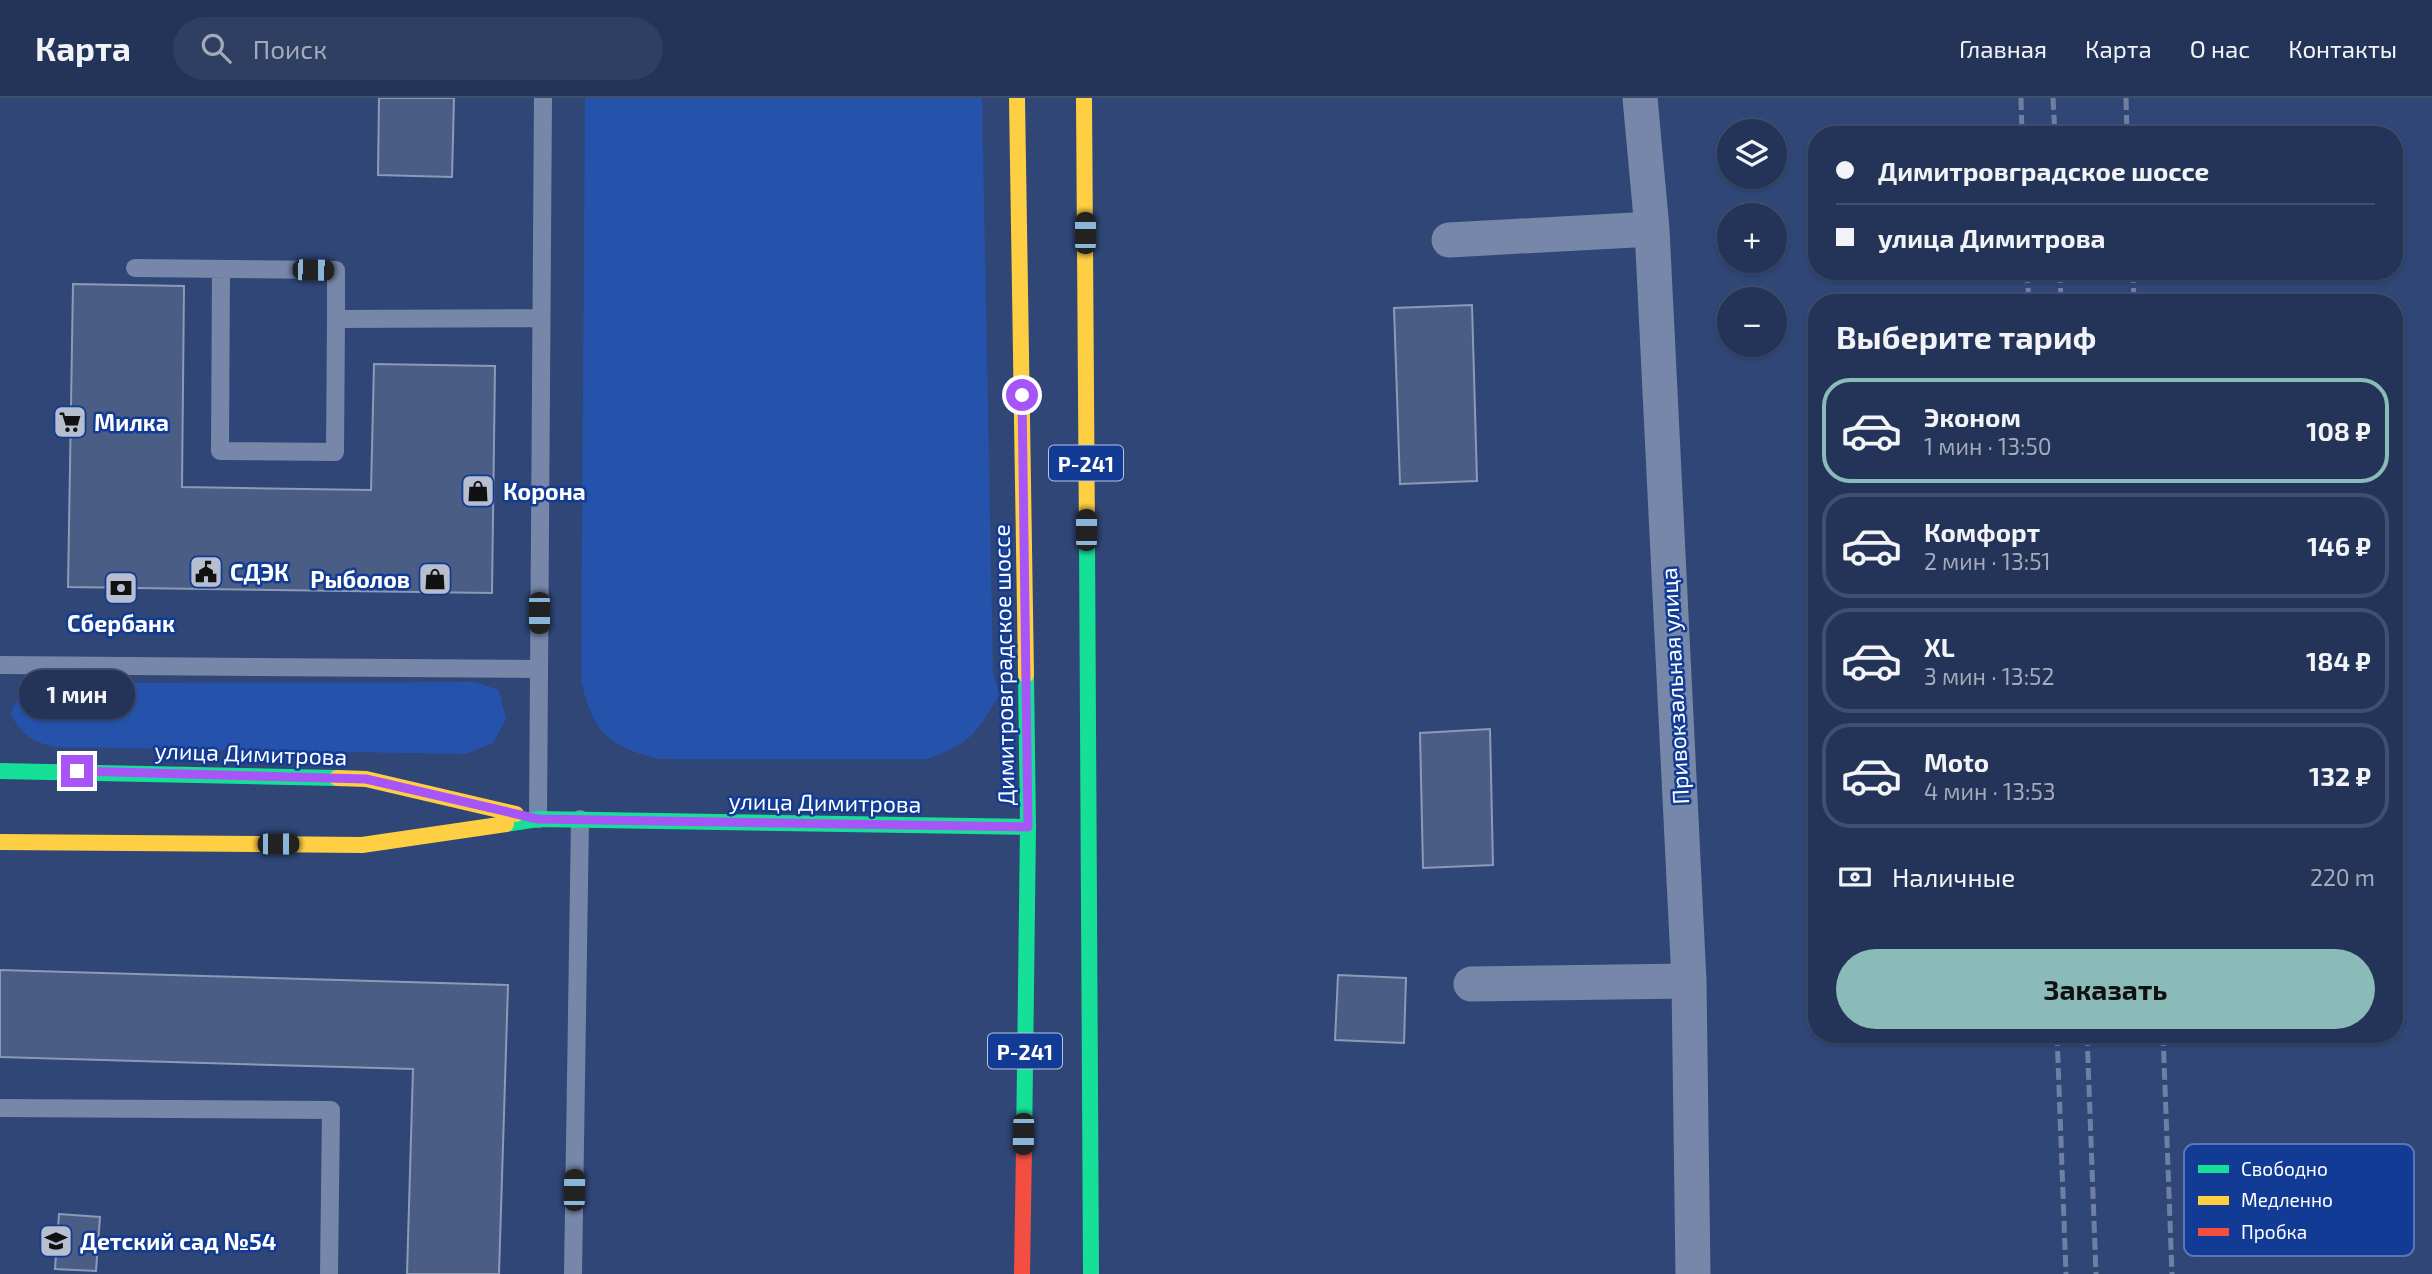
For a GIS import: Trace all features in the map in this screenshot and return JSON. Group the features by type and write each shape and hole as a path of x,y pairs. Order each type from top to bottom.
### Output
{"main road":[{"name":"Димитровградское шоссе","path":"1017,98 1034,827 1021,1274"},
{"name":"Р-241","path":"1084,98 1082,827 1091,1274"},
{"name":"улица Димитрова","path":"0,771 366,779 538,819"},
{"name":"улица Димитрова","path":"0,842 362,845 538,819 1034,827"}],"street":[{"name":"Привокзальная улица","path":"1640,98 1651,229 1689,981 1693,1274"},
{"path":"1449,240 1651,229"},
{"path":"1471,984 1689,981"}],"lane":[{"path":"538,819 543,98"},
{"path":"135,268 335,270 335,452 220,451 221,269"},
{"path":"335,319 541,318"},
{"path":"0,666 539,669"},
{"path":"573,1274 580,819"},
{"path":"0,1108 331,1110 329,1274"}],"shaded area":[{"path":"585,98 982,98 993,672 999,695 978,729 954,748 927,759 659,759 615,742 597,724 581,680"},
{"path":"475,682 499,690 506,719 493,743 466,754 55,747 29,737 11,715 21,693 31,687 55,683"}],"building":[{"path":"379,98 454,98 452,177 378,175"},
{"path":"73,284 184,286 182,487 371,490 374,364 495,366 492,593 68,587"},
{"path":"1472,305 1477,481 1400,484 1394,308"},
{"path":"1490,729 1493,865 1423,868 1420,733"},
{"path":"0,970 508,985 499,1274 407,1274 413,1069 0,1057"},
{"path":"1338,975 1406,978 1404,1043 1335,1040"},
{"path":"59,1214 100,1217 96,1271 55,1269"}],"railway":[{"path":"2021,98 2022,126"},
{"path":"2053,98 2055,126"},
{"path":"2126,98 2127,126"},
{"path":"2028,280 2028,294"},
{"path":"2060,280 2061,294"},
{"path":"2133,280 2134,294"},
{"path":"2057,1043 2066,1274"},
{"path":"2087,1043 2096,1274"},
{"path":"2163,1043 2172,1274"}],"traffic: fast":[{"path":"1087,540 1091,1274"},
{"path":"1024,1146 1028,827 1026,675"},
{"path":"0,771 337,778"},
{"path":"506,824 538,819 1028,827"}],"traffic: slow":[{"path":"1017,98 1026,675"},
{"path":"1084,98 1087,540"},
{"path":"337,778 366,779 516,814"},
{"path":"0,842 362,845 506,824"}],"traffic: jam":[{"path":"1022,1274 1024,1146"}],"place":[{"name":"Милка","path":"70,422"},
{"name":"Корона","path":"478,491"},
{"name":"СДЭК","path":"206,572"},
{"name":"Рыболов","path":"435,579"},
{"name":"Сбербанк","path":"121,588"},
{"name":"Детский сад №54","path":"56,1241"}],"route":[{"path":"77,771 366,779 538,819 1028,827 1022,395"}]}
